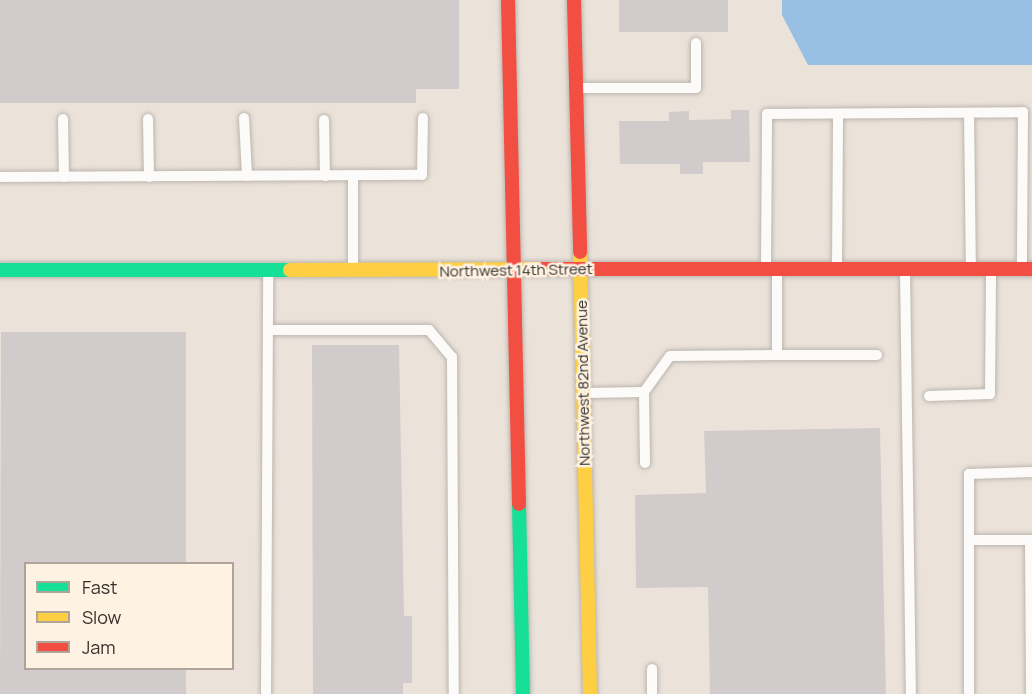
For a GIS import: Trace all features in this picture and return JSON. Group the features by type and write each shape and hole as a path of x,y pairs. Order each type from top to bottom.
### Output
{"street":[{"path":"508,0 523,694"},
{"name":"Northwest 82nd Avenue","path":"574,0 590,694"},
{"name":"Northwest 14th Street","path":"0,270 1027,269"}],"lane":[{"path":"576,88 696,88 696,43"},
{"path":"777,355 767,114 1023,112 1027,269"},
{"path":"969,113 971,269"},
{"path":"837,114 837,268"},
{"path":"244,118 246,176"},
{"path":"0,177 422,175 423,118"},
{"path":"63,119 64,177"},
{"path":"148,119 149,177"},
{"path":"324,120 325,176"},
{"path":"353,176 353,270"},
{"path":"905,269 911,694"},
{"path":"929,396 990,394 991,269"},
{"path":"266,694 268,270"},
{"path":"268,330 429,330 452,357 454,694"},
{"path":"645,463 644,392 670,356 877,355"},
{"path":"583,393 644,392"},
{"path":"969,694 969,474 1032,472"},
{"path":"969,540 1030,540 1031,694"},
{"path":"652,669 652,694"}],"water":[{"path":"782,0 1032,0 1032,65 808,65 782,15"}],"building":[{"path":"0,0 459,0 459,89 416,89 416,103 0,103"},
{"path":"619,0 728,0 728,32 619,32"},
{"path":"731,110 749,110 750,162 703,162 703,174 680,174 680,164 620,164 619,121 669,121 669,112 689,111 689,120 731,119"},
{"path":"1,332 186,332 186,562 24,562 24,670 186,670 186,694 0,694"},
{"path":"312,345 399,345 404,616 412,616 412,683 403,683 403,694 313,694"},
{"path":"880,428 886,694 710,694 708,587 636,588 635,495 706,493 704,431"}],"traffic: fast":[{"path":"0,270 290,270"},
{"path":"519,504 523,694"}],"traffic: slow":[{"path":"580,252 590,694"},
{"path":"290,270 542,269"}],"traffic: jam":[{"path":"508,0 519,504"},
{"path":"574,0 580,252"},
{"path":"542,269 1032,269"}]}
